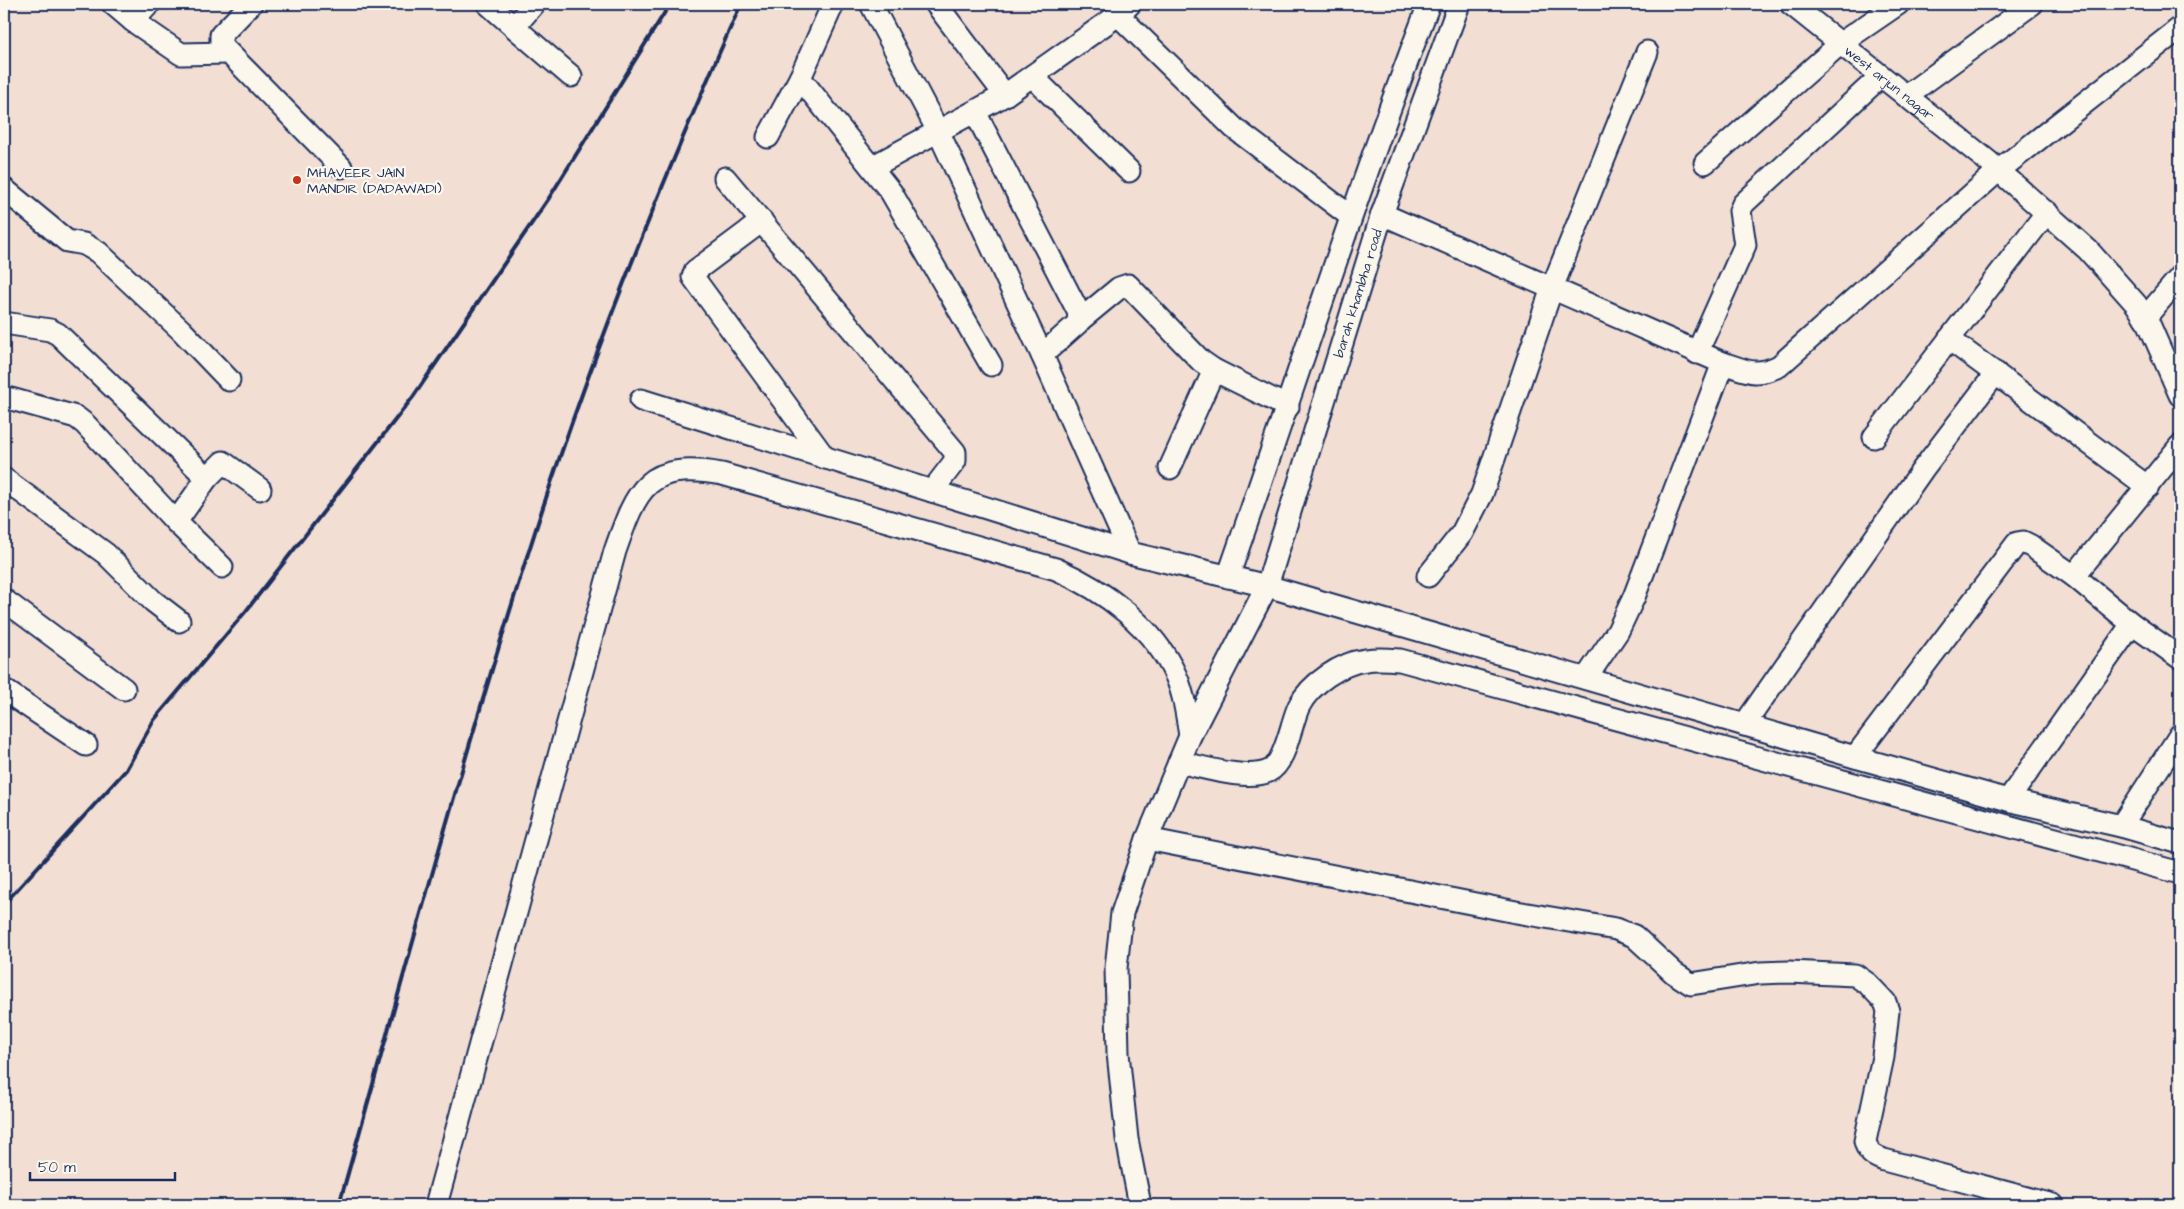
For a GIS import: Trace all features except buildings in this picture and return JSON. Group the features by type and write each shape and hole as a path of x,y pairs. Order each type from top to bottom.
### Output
{"street":[{"path":"113,4 133,21 181,54 228,53"},
{"path":"133,21 149,4"},
{"path":"488,4 571,76"},
{"path":"514,27 534,4"},
{"path":"768,137 800,78 833,4"},
{"path":"871,4 939,133 1042,355 1130,553"},
{"path":"936,4 1005,95"},
{"path":"1228,577 1288,407 1350,216 1429,4"},
{"name":"barah khambha road","path":"1140,1205 1128,1139 1118,1053 1116,968 1122,913 1147,839 1190,736 1267,586 1382,214 1459,4"},
{"name":"west arjun nagar","path":"1794,4 1880,76 1993,166 2088,250 2140,311 2180,395"},
{"path":"1705,163 1841,43 1898,4"},
{"path":"1906,96 2032,4"},
{"path":"240,7 221,35 221,44 342,167"},
{"path":"872,167 939,133 1005,95 1124,9 1234,128 1350,216"},
{"path":"1382,214 1697,353 1723,363 1764,373 1779,366 1993,166 2180,28"},
{"path":"1428,576 1462,533 1482,494 1552,288 1647,52"},
{"path":"1032,76 1129,171"},
{"path":"1697,353 1745,245 1740,211 1743,204 1880,76"},
{"path":"800,78 891,192 991,365"},
{"path":"975,112 1079,313 1079,321"},
{"path":"725,178 955,452 956,461 932,491"},
{"path":"4,189 67,241 84,244 98,252 181,330 229,380"},
{"path":"1874,437 2047,212"},
{"path":"762,221 695,271 693,277 825,458"},
{"path":"2140,311 2180,278"},
{"path":"1042,355 1079,321 1120,288 1128,285 1202,361 1214,370 1288,407"},
{"path":"4,323 50,330 58,334 207,478"},
{"path":"1949,339 2148,486"},
{"path":"1586,678 1618,631 1634,598 1723,363"},
{"path":"1170,468 1214,370"},
{"path":"1744,725 1923,469 1996,374"},
{"path":"4,397 76,417 85,424 176,522 222,567"},
{"path":"641,400 1130,553 1267,586 1855,757 2008,800 2121,826 2180,843"},
{"path":"2074,576 2180,446"},
{"path":"176,522 207,478 224,462 260,488"},
{"path":"436,1205 615,551 631,507 641,491 655,479 674,471 694,469 722,474 1056,569 1080,580 1105,596 1152,637 1176,676 1187,716 1190,736"},
{"path":"4,479 106,554 153,601 180,621"},
{"path":"1855,757 2017,543 2023,542 2031,546 2074,576 2132,624 2180,658"},
{"path":"4,600 124,689"},
{"path":"2008,800 2132,624"},
{"path":"1180,762 1220,771 1249,774 1271,770 1278,763 1285,747 1298,707 1314,687 1336,671 1364,660 1400,660 2180,873"},
{"path":"4,690 86,745"},
{"path":"2121,826 2180,735"},
{"path":"1147,839 1516,912 1616,929 1634,936 1674,973 1691,984 1760,973 1822,972 1855,975 1868,984 1885,1002 1888,1011 1883,1057 1865,1141 1868,1150 1874,1156 1884,1160 2053,1205"}],"railway":[{"path":"4,904 126,770 154,720 246,611 413,397 549,198 670,4"},
{"path":"339,1205 457,787 555,470 604,335 656,201 741,4"}],"place":[{"name":"MHAVEER JAIN MANDIR (DADAWADI)","path":"297,180"}]}
